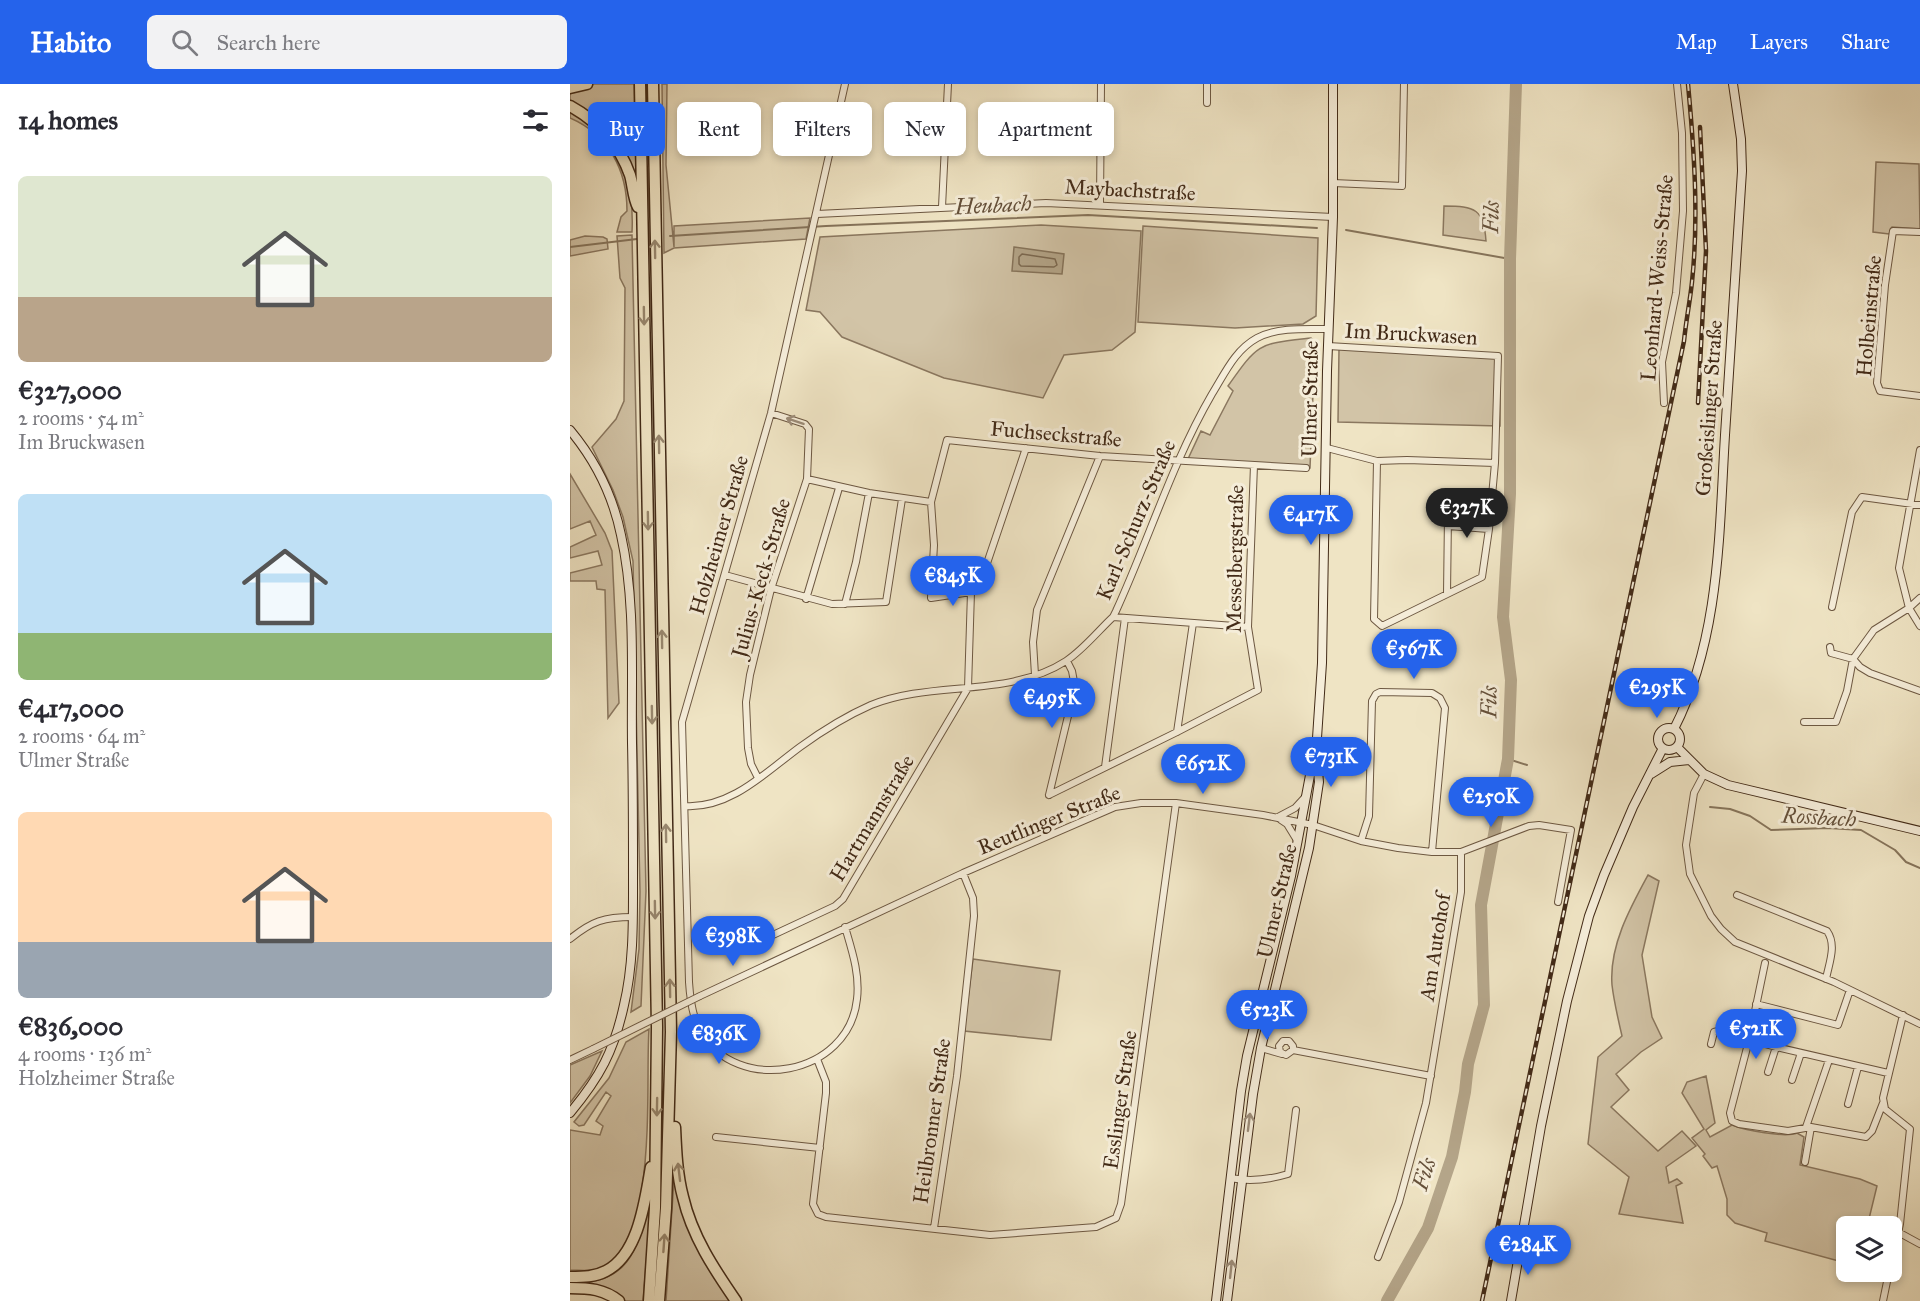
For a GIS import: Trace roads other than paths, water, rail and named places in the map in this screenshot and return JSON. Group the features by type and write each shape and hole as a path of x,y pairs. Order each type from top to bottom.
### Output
{"highway":[{"path":"570,88 587,84"},
{"path":"640,84 657,1027 657,1147 649,1301"},
{"path":"652,84 670,962 666,1208 659,1301"},
{"path":"570,106 599,126 617,146 630,175 636,203 643,215"},
{"path":"669,1110 675,1127 682,1195 692,1228 714,1269 736,1301"},
{"path":"570,1277 590,1277 606,1271 618,1263 629,1248 639,1222 657,1147"},
{"path":"570,1288 592,1288 603,1291 618,1301"}],"main road":[{"name":"Ulmer Straße","path":"1214,1301 1218,1285 1240,1091 1303,822 1316,750 1322,663 1328,346 1334,217 1334,84"},
{"name":"Großeislinger Straße","path":"1674,729 1701,660 1718,563 1742,171 1741,139 1733,84"},
{"path":"570,430 583,446 603,480 621,532 626,565 630,627 633,917 625,1004 618,1030 605,1065 586,1095 570,1113"},
{"path":"1663,748 1659,739 1661,732 1667,729 1674,729 1680,737 1677,747"},
{"path":"1663,748 1670,750 1677,747"},
{"path":"1677,747 1704,774 1728,785 1920,831"},
{"path":"1511,1301 1541,1126 1564,1012 1589,916 1604,875 1648,776 1663,748"},
{"name":"Ulmer Straße","path":"1227,1301 1252,1094 1313,825 1319,782 1316,750"},
{"path":"1648,776 1670,762 1689,760"}],"street":[{"name":"Holzheimer Straße","path":"845,84 771,413 682,722 686,806 688,982 691,1007 700,1031 722,1053 736,1062 752,1067 785,1070 818,1059 847,1029 857,1001 856,968 845,927"},
{"path":"942,207 948,84"},
{"path":"1100,204 1101,84"},
{"path":"1207,103 1208,84"},
{"path":"1333,183 1402,186 1404,84"},
{"name":"Leonhard-Weiss-Straße","path":"1664,403 1662,362 1676,293 1683,211 1682,133 1677,84"},
{"name":"Maybachstraße","path":"816,217 1046,202 1334,217"},
{"name":"Holbeinstraße","path":"1920,232 1893,231 1885,285 1877,382 1880,391 1920,396"},
{"name":"Karl-Schurz-Straße","path":"686,806 702,807 735,795 838,723 871,705 910,694 1010,682 1035,675 1066,661 1113,617 1193,427 1227,369 1241,350 1268,333 1285,330 1329,329"},
{"name":"Im Bruckwasen","path":"1328,346 1498,356 1495,463 1482,576 1382,626 1374,619 1377,461"},
{"name":"Julius-Keck-Straße","path":"758,778 751,764 748,748 746,702 755,651 771,589 807,479 809,429 805,424 771,413"},
{"name":"Fuchseckstraße","path":"931,502 947,440 1100,456 1306,468"},
{"path":"807,479 839,488 931,502 934,545 931,598 971,592 981,584 1026,448"},
{"path":"1327,448 1377,461 1495,463"},
{"path":"1920,450 1899,568 1909,608 1920,626"},
{"path":"1035,675 1033,642 1037,610 1100,456"},
{"name":"Messelbergstraße","path":"1177,732 1258,690 1248,627 1254,465"},
{"path":"806,599 839,488"},
{"path":"845,604 856,562 869,493"},
{"path":"1832,607 1852,512 1862,497 1920,505"},
{"path":"725,575 806,599 832,604 886,602 902,499"},
{"path":"1446,594 1448,515"},
{"path":"1448,526 1489,529"},
{"path":"968,688 971,592"},
{"path":"1804,722 1830,724 1836,722 1847,691 1853,659 1874,630 1909,608 1920,598"},
{"path":"1113,617 1248,627"},
{"path":"1106,767 1125,618"},
{"path":"1066,661 1072,671 1075,687 1049,795 1177,732 1193,623"},
{"path":"1830,647 1831,653 1853,659 1870,673 1920,691"},
{"name":"Hartmannstraße","path":"743,949 835,906 843,899 968,688"},
{"path":"1361,841 1369,816 1372,701 1380,692 1432,693 1440,698 1445,708 1432,852"},
{"path":"1704,774 1694,793 1686,845 1690,874 1711,916 1735,942 1826,979 1920,1024"},
{"path":"1298,843 1287,824 1278,817 1295,808 1307,796"},
{"name":"Reutlinger Straße","path":"845,927 1115,807 1141,803 1176,803 1303,822"},
{"name":"Esslinger Straße","path":"934,1228 990,1235 1096,1227 1116,1218 1121,1204 1137,1096 1176,803"},
{"path":"1303,822 1361,841 1432,852 1461,852 1529,826 1539,825 1571,830 1558,902"},
{"name":"Am Autohof","path":"1378,1257 1403,1191 1426,1103 1461,892 1461,852"},
{"name":"Heilbronner Straße","path":"818,1059 826,1082 826,1093 813,1204 818,1214 826,1217 934,1228 957,1074 974,916 973,898 963,873"},
{"path":"1737,895 1827,931 1832,938 1832,947 1826,979"},
{"path":"570,939 587,925 601,919 633,917"},
{"path":"570,1060 845,927"},
{"path":"1765,963 1749,1040 1730,1113 1735,1123 1788,1131 1808,1127 1866,1137 1872,1131 1883,1103 1903,1015"},
{"path":"1756,1004 1838,1025 1850,990"},
{"path":"1711,1044 1716,1031 1888,1073"},
{"path":"1282,1054 1279,1046 1283,1041 1292,1043 1293,1050"},
{"path":"1768,1072 1776,1047"},
{"path":"1261,1048 1282,1054 1289,1054 1293,1050"},
{"path":"1293,1050 1431,1076"},
{"path":"1792,1080 1801,1053"},
{"path":"1805,1162 1808,1127 1829,1060"},
{"path":"1848,1104 1858,1067"},
{"path":"1883,1103 1885,1108 1910,1129 1920,1130"},
{"path":"1230,1178 1260,1181 1288,1174 1296,1110"},
{"path":"1900,1216 1910,1129"},
{"path":"716,1137 820,1148"},
{"path":"1902,1234 1920,1244"},
{"path":"1883,1301 1887,1282"}],"water":[{"path":"1014,247 1064,254 1062,274 1012,271"}],"waterway":[{"name":"Fils","path":"1387,1301 1428,1228 1452,1157 1468,1064 1484,1005 1481,905 1508,759 1511,680 1503,617 1510,494 1510,259 1516,84"},
{"name":"Heubach","path":"670,236 826,226 1088,215 1317,228"},
{"name":"Heubach","path":"1346,230 1510,259"},
{"name":"Heubach","path":"570,247 637,239"},
{"name":"Rossbach","path":"1508,759 1527,765"},
{"name":"Rossbach","path":"1710,807 1730,809 1750,816 1771,830 1828,828 1861,830 1895,850 1906,862 1920,868"}],"railway":[{"path":"1482,1301 1684,341 1692,282 1695,232 1694,158 1688,84"},
{"path":"1698,403 1706,251 1700,127"}]}
